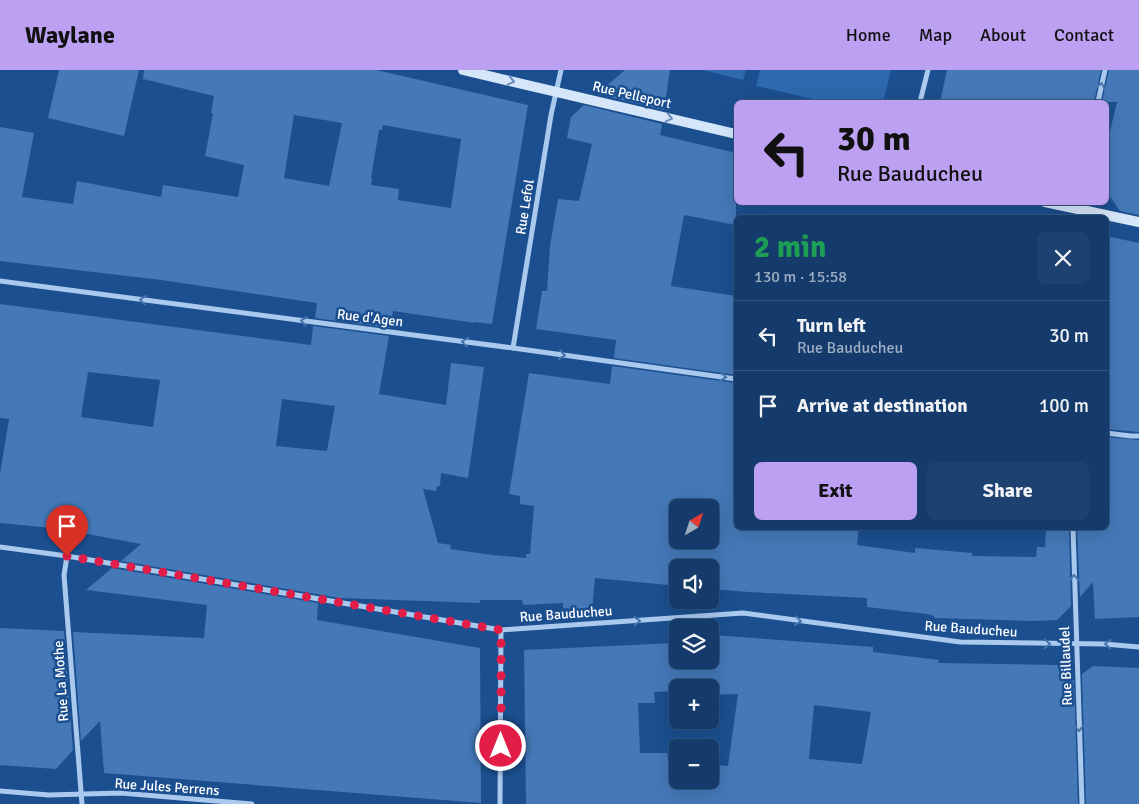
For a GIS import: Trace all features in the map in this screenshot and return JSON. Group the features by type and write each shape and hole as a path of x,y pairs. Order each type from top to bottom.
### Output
{"street":[{"name":"Rue Pelleport","path":"463,70 734,134"},
{"name":"Rue Lefol","path":"513,348 551,115 561,70"},
{"path":"920,100 928,70"},
{"path":"1098,100 1105,70"},
{"path":"1059,205 1106,215"},
{"path":"1109,216 1139,222"},
{"name":"Rue d'Agen","path":"0,281 734,378"},
{"path":"1109,433 1139,436"},
{"name":"Rue Billaudel","path":"1073,530 1082,804"},
{"name":"Rue Bauducheu","path":"0,547 67,556 501,630 744,614 960,642 1104,644 1139,647"},
{"name":"Rue La Mothe","path":"67,556 64,575 82,804"},
{"path":"500,804 501,630"},
{"name":"Rue Jules Perrens","path":"0,791 49,795 121,793 252,804"}],"shaded area":[{"path":"703,70 746,70 743,80"},
{"path":"760,70 891,70 884,100 817,100 756,86"}],"building":[{"path":"59,70 139,70 124,136 48,118"},
{"path":"144,70 376,70 528,105 492,324 393,311 390,328 315,318 317,303 161,280 0,261 0,127 34,133 22,197 73,204 77,181 161,197 163,185 238,197 244,165 205,156 213,114 211,113 214,96 143,79","holes":["294,115 342,123 329,186 284,178","383,125 461,139 451,208 398,200 399,189 371,185 379,130 382,130"]},
{"path":"625,70 670,70 664,110 597,94"},
{"path":"947,70 1101,70 1094,100 940,100"},
{"path":"1109,70 1139,70 1139,215 1120,211 1109,195 1109,135 1117,102 1102,100"},
{"path":"584,105 662,124 660,135 734,153 734,205 736,205 736,215 734,215 734,225 684,215 671,286 734,296 734,375 614,358 616,340 536,329 542,291 547,291 550,246 558,199 579,201 592,144 567,138 571,117"},
{"path":"1109,237 1139,243 1139,432 1109,429"},
{"path":"0,304 311,345 313,326 389,336 379,394 446,405 451,363 484,367 468,478 441,473 440,486 437,486 436,491 423,489 438,543 451,545 450,549 526,558 526,554 530,554 534,506 520,504 520,496 509,494 529,373 610,384 612,366 734,383 734,530 859,530 857,545 915,553 915,548 972,553 972,556 1036,557 1037,547 1045,547 1046,530 1069,530 1071,606 1057,620 934,618 934,616 927,614 867,607 867,598 719,590 719,559 669,559 669,585 595,578 592,610 563,608 563,603 523,605 522,600 480,600 480,603 340,598 121,561 141,544 61,529 0,523 0,474 9,419 0,418","holes":["88,372 160,380 153,427 81,417","282,399 335,406 327,451 276,446"]},
{"path":"1109,437 1139,440 1139,617 1095,619 1093,582 1080,597 1077,530 1109,530"},
{"path":"112,568 318,603 317,620 480,648 481,803 104,773 100,721 81,741 73,632 204,638 207,605 86,590"},
{"path":"0,628 64,631 73,750 56,769 0,765"},
{"path":"719,635 873,647 873,652 939,660 938,663 1058,665 1072,681 1074,680 1078,804 526,804 524,650 669,643 669,669 719,669","holes":["814,705 871,712 862,764 809,759"]},
{"path":"1093,666 1139,668 1139,804 1086,804 1082,674"}],"route":[{"path":"67,556 501,630 501,746"}]}
